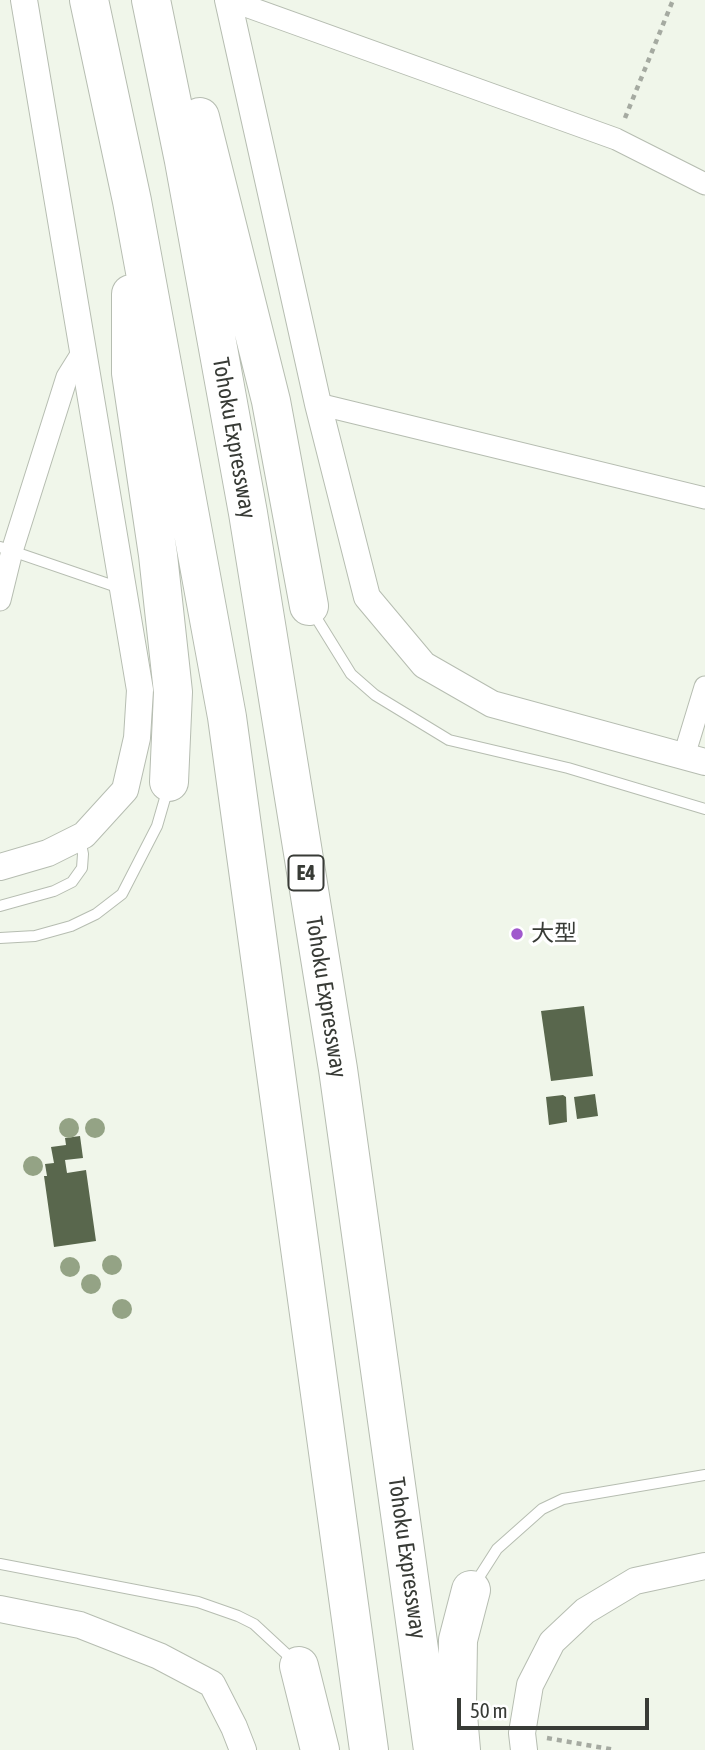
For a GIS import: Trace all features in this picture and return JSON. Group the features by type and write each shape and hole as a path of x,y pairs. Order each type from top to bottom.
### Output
{"highway":[{"path":"89,0 132,201 227,718 369,1750"},
{"name":"Tohoku Expressway","path":"151,0 184,161 248,513 334,1042 433,1750"},
{"path":"170,0 271,401 309,606"},
{"path":"132,201 131,373 158,555 173,692 169,782"},
{"path":"461,1750 457,1704 458,1640 471,1590"},
{"path":"299,1666 320,1750"}],"street":[{"path":"0,867 48,852 84,835 125,790 137,738 140,690 24,0"},
{"path":"229,0 616,139 705,184"},
{"path":"229,0 318,404 367,597 424,665 492,704 695,759 705,687"},
{"path":"0,600 6,549 67,377 82,354"},
{"path":"318,404 705,498"},
{"path":"523,1742 530,1685 552,1643 585,1611 635,1581 705,1566"},
{"path":"0,1609 80,1625 159,1656 212,1684 243,1750"}],"lane":[{"path":"6,549 123,589"},
{"path":"309,606 351,674 376,695 449,740 568,768 705,809"},
{"path":"0,938 35,936 71,926 96,914 122,894 157,826 169,782"},
{"path":"0,906 54,891 72,882 82,868 80,837"},
{"path":"471,1590 497,1549 542,1509 563,1499 705,1475"},
{"path":"0,1564 198,1602 254,1624 299,1666"}],"path":[{"path":"616,139 673,0"},
{"path":"523,1742 615,1750"}],"building":[{"path":"584,1006 593,1076 551,1081 541,1011"},
{"path":"595,1094 598,1116 577,1119 574,1097"},
{"path":"546,1097 566,1097 567,1122 549,1125"},
{"path":"80,1136 83,1158 65,1160 67,1173 86,1170 96,1241 54,1247 44,1176 47,1176 45,1164 54,1163 51,1147 66,1145 65,1138"}],"place":[{"name":"大型","path":"517,934"}]}
